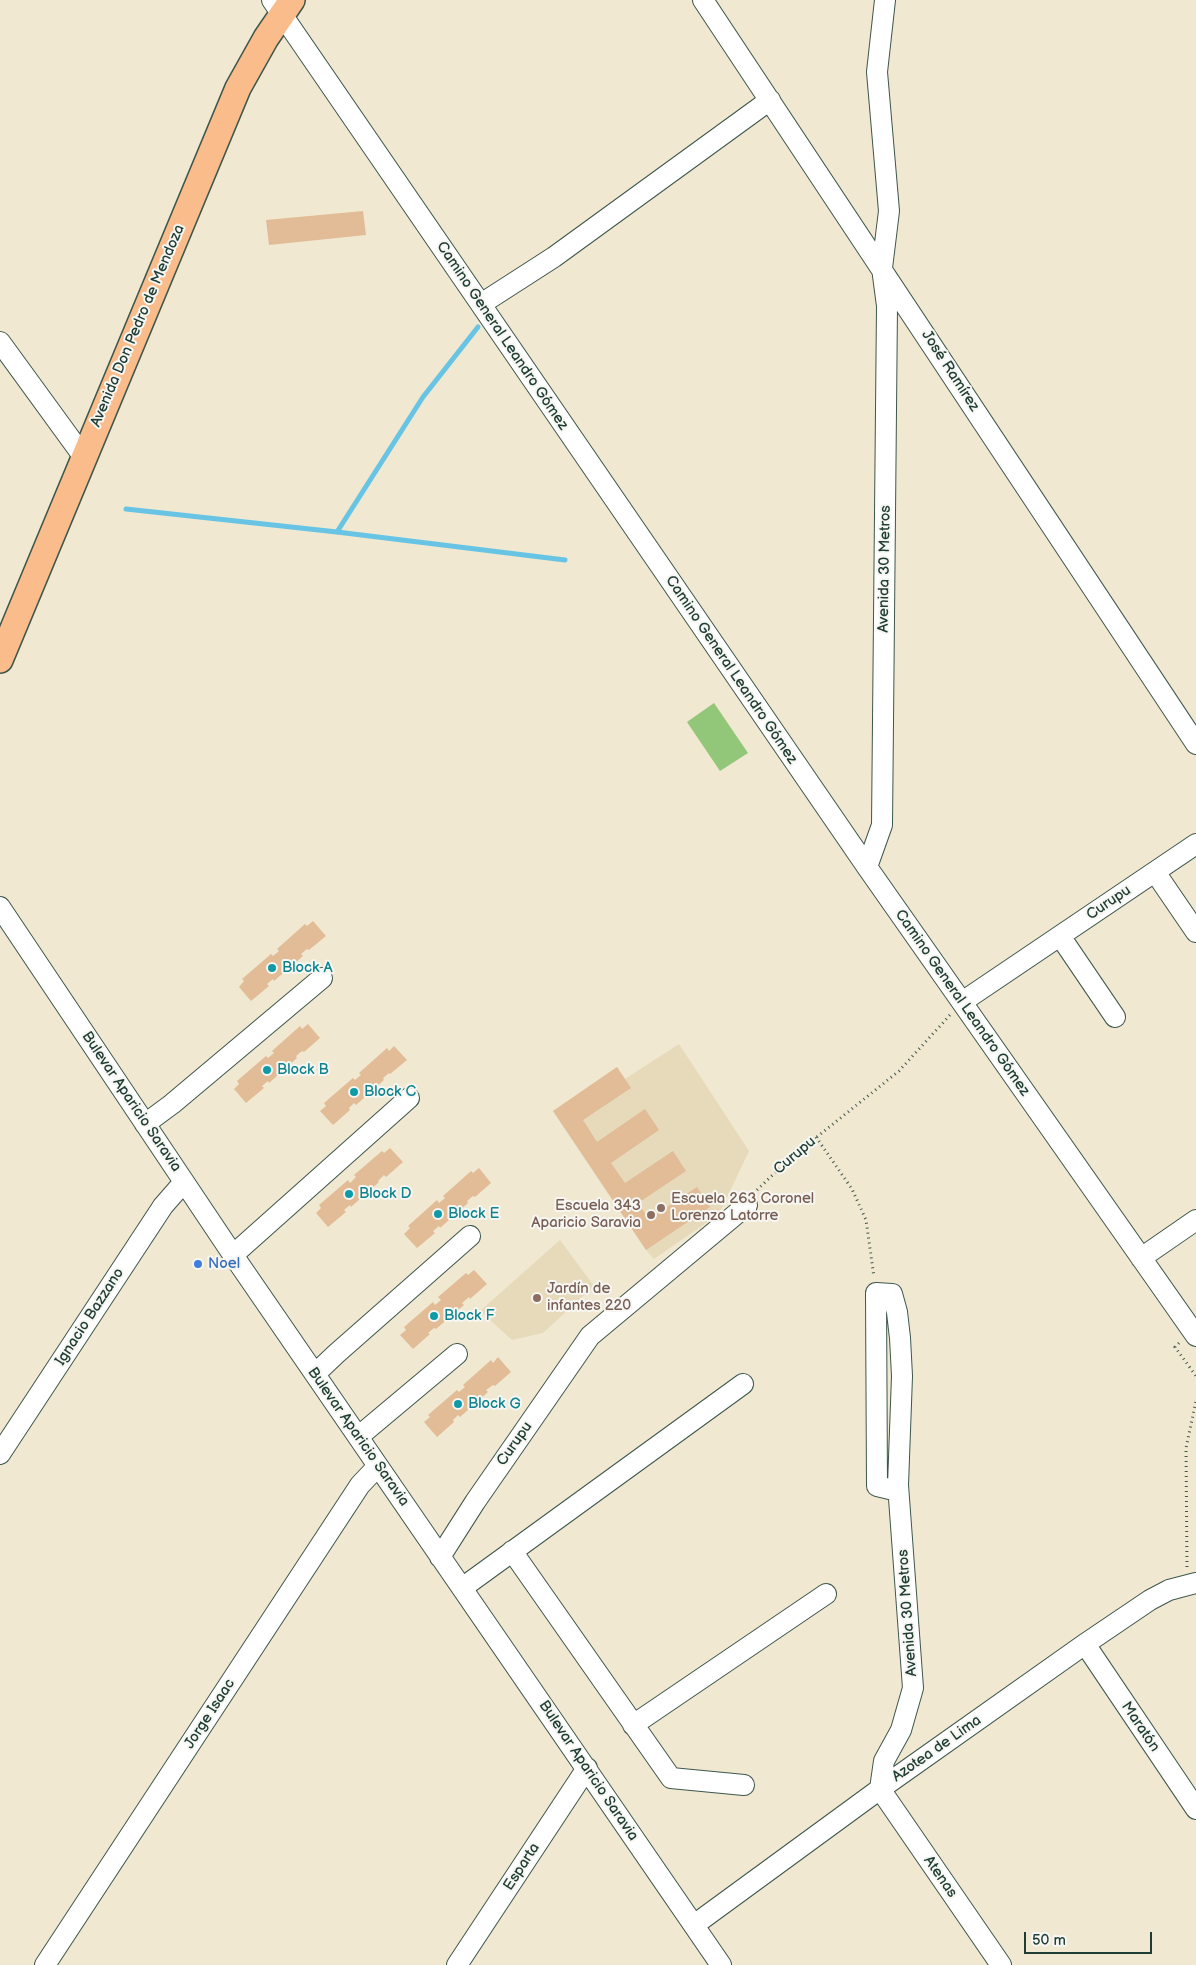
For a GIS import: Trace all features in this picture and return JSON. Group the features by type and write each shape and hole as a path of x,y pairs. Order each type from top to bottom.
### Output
{"main road":[{"name":"Avenida Don Pedro de Mendoza","path":"0,660 83,456 238,88 281,5"}],"street":[{"name":"José Ramírez","path":"703,0 1196,744"},
{"path":"882,268 890,211 877,72 885,0"},
{"name":"Camino General Leandro Gómez","path":"281,5 481,304 867,867 1194,1334"},
{"path":"481,304 554,257 770,100"},
{"name":"Avenida 30 Metros","path":"867,867 882,825 887,306 882,268"},
{"path":"0,342 83,456"},
{"name":"Curupu","path":"962,1002 1196,844"},
{"path":"1155,872 1196,932"},
{"name":"Bulevar Aparicio Saravia","path":"0,907 233,1255 721,1965"},
{"path":"1060,936 1115,1017"},
{"path":"145,1124 172,1104 322,978"},
{"path":"233,1255 409,1098"},
{"name":"Ignacio Bazzano","path":"0,1454 163,1206 184,1182"},
{"name":"Curupu","path":"440,1557 475,1502 590,1336 747,1205"},
{"path":"1141,1258 1196,1220"},
{"path":"315,1374 470,1236"},
{"name":"Avenida 30 Metros","path":"876,1293 892,1294 897,1312 900,1338 902,1376 898,1491 913,1688 901,1730 884,1761 880,1789"},
{"path":"358,1437 457,1354"},
{"path":"462,1588 742,1384"},
{"name":"Jorge Isaac","path":"45,1965 360,1484 378,1466"},
{"path":"512,1551 671,1778 744,1785"},
{"name":"Azotea de Lima","path":"694,1925 880,1789 1084,1644 1150,1600 1169,1590 1191,1584"},
{"path":"633,1725 826,1594"},
{"name":"Maratón","path":"1084,1644 1196,1809"},
{"name":"Esparta","path":"457,1965 586,1768"},
{"name":"Atenas","path":"880,1789 1001,1965"}],"path":[{"name":"Curupu","path":"747,1205 759,1187 816,1137 899,1072 962,1002"},
{"path":"816,1137 852,1190 866,1220 876,1293"},
{"path":"1194,1334 1175,1347 1196,1376"},
{"path":"1191,1584 1186,1448 1196,1401"}],"shaded area":[{"path":"679,1044 749,1151 719,1214 654,1259 646,1250 553,1111 617,1067 625,1079"},
{"name":"Jardín de infantes 220","path":"560,1240 594,1286 543,1333 512,1340 480,1311"}],"green space":[{"path":"714,703 748,753 720,771 687,722"}],"building":[{"path":"363,211 366,235 269,245 266,220"},
{"name":"Block A","path":"313,921 326,936 301,954 303,956 274,981 273,979 267,984 269,986 251,1001 239,987 244,981 242,979 271,954 273,956 279,951 277,949 305,924 307,926"},
{"name":"Block B","path":"308,1024 320,1038 304,1052 302,1051 296,1056 297,1058 269,1083 268,1081 262,1086 264,1088 246,1103 234,1089 239,1084 237,1081 266,1056 268,1058 274,1053 272,1051 300,1026 302,1029"},
{"name":"Block C","path":"394,1046 407,1060 383,1078 384,1080 356,1105 354,1103 349,1108 350,1110 333,1125 320,1111 326,1106 324,1103 353,1078 355,1080 361,1075 359,1073 387,1048 389,1051"},
{"path":"617,1067 631,1088 583,1120 597,1142 645,1109 659,1130 611,1163 625,1183 673,1151 686,1171 638,1203 649,1219 697,1187 710,1207 646,1250 553,1111"},
{"name":"Block D","path":"390,1148 403,1162 386,1177 384,1175 379,1182 351,1207 350,1205 344,1210 346,1212 328,1227 316,1213 321,1208 319,1205 348,1180 350,1183 356,1177 354,1175 382,1151 384,1153"},
{"name":"Block E","path":"479,1168 491,1183 475,1197 473,1196 467,1201 468,1203 440,1228 439,1226 433,1231 435,1233 417,1248 404,1234 410,1228 408,1226 437,1200 439,1203 445,1198 443,1196 471,1171 473,1173"},
{"name":"Block F","path":"474,1270 487,1284 470,1299 469,1297 462,1303 464,1305 436,1329 434,1328 428,1333 430,1334 413,1349 400,1335 406,1330 404,1327 433,1302 435,1305 441,1300 438,1297 466,1273 468,1275"},
{"name":"Block G","path":"498,1357 511,1372 495,1386 493,1385 486,1390 488,1392 460,1417 458,1415 453,1420 454,1422 437,1437 424,1422 430,1417 428,1415 457,1390 459,1392 465,1387 463,1385 491,1360 493,1363"}],"waterway":[{"path":"337,532 423,397 478,327"},
{"path":"126,509 337,532 565,560"}],"place":[{"name":"Block A","path":"272,968"},
{"name":"Block B","path":"267,1070"},
{"name":"Block C","path":"354,1092"},
{"name":"Block D","path":"349,1194"},
{"name":"Escuela 263 Coronel Lorenzo Latorre","path":"661,1208"},
{"name":"Block E","path":"438,1214"},
{"name":"Escuela 343 Aparicio Saravia","path":"651,1215"},
{"name":"Noel","path":"198,1264"},
{"name":"Jardín de infantes 220","path":"537,1298"},
{"name":"Block F","path":"434,1316"},
{"name":"Block G","path":"458,1404"}]}
